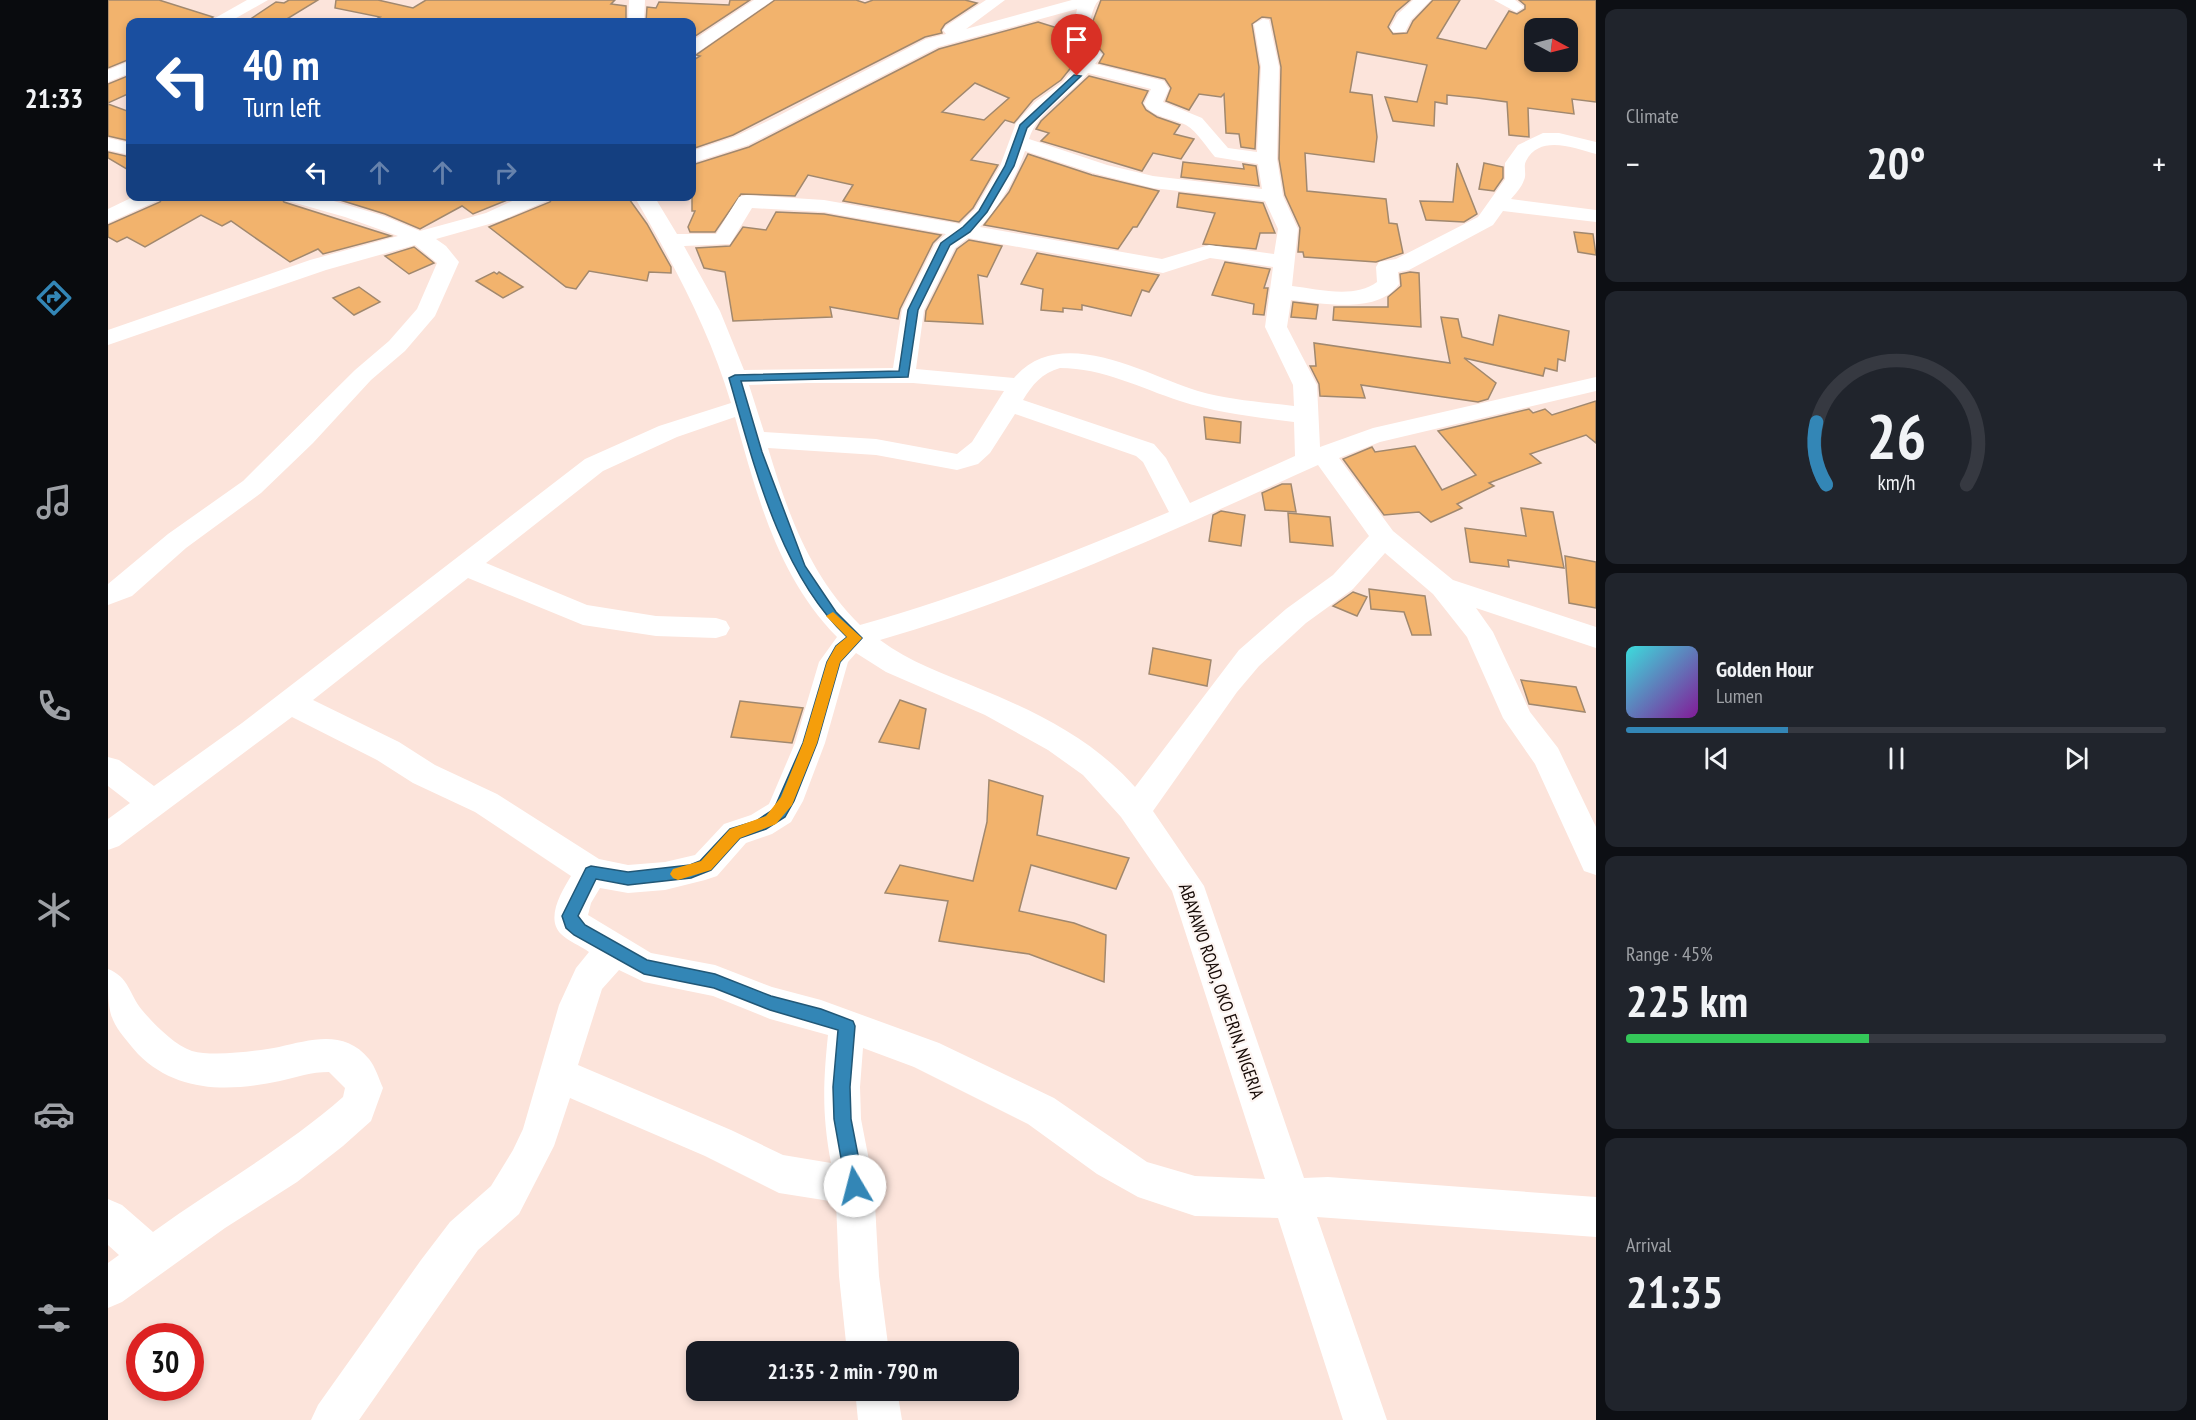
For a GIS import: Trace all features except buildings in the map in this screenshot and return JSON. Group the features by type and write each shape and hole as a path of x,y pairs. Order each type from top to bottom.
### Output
{"street":[{"path":"225,18 260,0"},
{"path":"636,18 637,0"},
{"path":"696,45 765,0"},
{"path":"696,156 741,141 785,120 932,43 997,0"},
{"path":"904,374 913,310 946,243 967,230 983,212 1010,166 1023,127 1042,106 1069,86 1093,55 1086,44 1075,37 1083,24 1089,0 932,43"},
{"path":"1399,28 1404,18 1423,0"},
{"path":"1263,24 1270,67 1267,159 1273,196 1288,229 1281,292 1275,316 1276,327 1305,385 1307,416 1316,457 1384,537 1443,587 1479,632 1518,718 1547,757 1596,861"},
{"path":"1085,67 1158,85 1160,89 1153,104 1166,112 1195,122 1222,153 1267,159"},
{"path":"108,77 126,68"},
{"path":"1281,292 1363,297 1383,290 1388,285 1387,267 1401,265 1486,221 1515,179 1515,163 1532,144 1543,139 1562,136 1571,129 1596,129"},
{"path":"1543,139 1559,139 1596,148"},
{"path":"1018,142 1100,169 1153,182 1273,196"},
{"path":"108,144 126,148"},
{"path":"108,217 142,201"},
{"path":"108,596 122,589 177,541 252,487 363,375 398,346 416,327 427,310 448,262 444,253 416,236 374,220 309,201"},
{"path":"108,338 318,265 416,236 493,217 530,201"},
{"name":"ABAYAWO ROAD, OKO ERIN, NIGERIA","path":"647,201 706,305 740,393 753,439 799,567 831,615 855,638 918,677 1019,719 1093,764 1136,810 1187,886 1208,954 1293,1198 1365,1420"},
{"path":"670,240 723,240 746,201 824,206 1163,266 1209,251 1284,262"},
{"path":"1497,204 1596,216"},
{"path":"753,439 865,446 962,461 978,450 1014,395 1044,363 1081,362 1101,366 1207,401 1307,416"},
{"path":"108,837 290,702 594,465 641,441 691,421 740,393 904,374 974,379 1145,450 1153,458 1184,516"},
{"path":"290,702 388,752 424,774 486,802 591,872 628,879 691,871 705,866 735,833 761,825 780,813 810,743 834,662 841,650 855,638 932,615 1054,571 1316,457 1373,436 1596,384"},
{"path":"1136,810 1227,684 1249,658 1296,616 1343,582 1384,537"},
{"path":"464,565 584,615 656,626 716,628"},
{"path":"1443,587 1596,638"},
{"path":"108,769 154,804"},
{"path":"591,872 574,904 570,916 572,923 616,952 644,967 715,981 770,1003 821,1016 926,1055 1041,1112 1138,1178 1196,1196 1395,1200 1596,1217"},
{"path":"333,1420 394,1330 464,1236 505,1200 527,1163 541,1133 577,1005 588,979 601,963 616,952"},
{"path":"108,986 129,1021 163,1054 188,1068 230,1070 278,1064 312,1055 336,1055 356,1071 364,1089 358,1108 330,1133 283,1169 150,1256 108,1288"},
{"path":"847,1026 841,1087 842,1119 855,1186 859,1276 867,1341"},
{"path":"559,1075 718,1143 779,1174 855,1186"},
{"path":"108,1219 150,1256"},
{"path":"877,1401 880,1420"}],"slow traffic":[{"path":"678,874 705,866 735,833 761,825 780,813 810,743 834,662 841,650 855,638 833,616"}],"route":[{"path":"855,1186 851,1152 842,1119 841,1087 847,1026 821,1016 770,1003 715,981 644,967 579,930 572,923 570,916 591,872 628,879 691,871 705,866 735,833 761,825 780,813 810,743 834,662 841,650 855,638 831,615 799,567 756,452 735,378 904,374 906,344 913,310 946,243 967,230 983,212 1010,166 1023,127 1042,106 1069,86 1077,76"}]}
